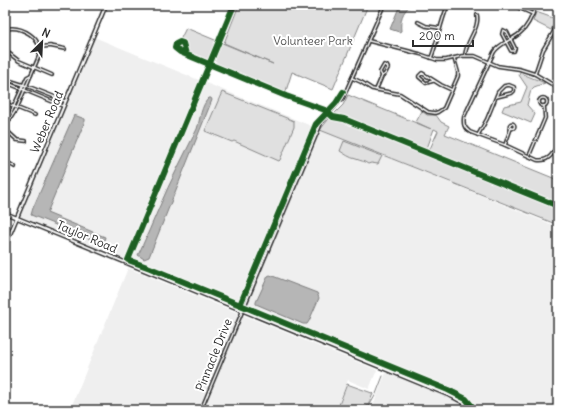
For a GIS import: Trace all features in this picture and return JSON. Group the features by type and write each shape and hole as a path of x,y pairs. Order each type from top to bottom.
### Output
{"street":[{"name":"Weber Road","path":"5,246 106,5"},
{"name":"Pinnacle Drive","path":"201,410 322,121 343,98 384,5"},
{"path":"431,59 448,5"},
{"path":"516,5 519,8 533,14"},
{"path":"536,5 533,14 524,29 496,49 477,87 463,121 466,129 541,160 549,158 555,150 558,142"},
{"path":"465,55 466,48 478,20 477,15"},
{"path":"535,74 543,50 558,21"},
{"path":"418,22 426,26 440,28"},
{"path":"5,29 14,28 30,34 35,38 40,47 39,56 27,86 17,108 5,127"},
{"path":"503,30 507,32 511,39 515,48 514,52 511,51 506,41 502,34 503,30"},
{"path":"369,41 442,61 465,55 475,56 498,66 535,74 558,87"},
{"path":"40,47 50,46 64,50"},
{"path":"10,54 19,61 52,75"},
{"path":"352,78 376,90 400,94 425,110 434,113 444,108 452,90 458,72 454,58"},
{"path":"376,90 382,76 388,68 387,66 382,66 380,72 382,76"},
{"path":"5,127 27,77 32,73"},
{"path":"433,81 426,83 419,78 419,76 422,73 433,81 452,90"},
{"path":"5,79 27,86 65,102"},
{"path":"5,82 63,106"},
{"path":"478,135 487,119 496,97 500,89 504,86 511,85 514,87 514,91 512,93 496,97"},
{"path":"529,156 544,118 544,106 546,103 544,98 541,97 539,101 541,105 544,106"},
{"path":"5,103 35,116"},
{"path":"5,127 18,140 26,141"},
{"path":"505,145 511,128"},
{"path":"5,161 15,167"},
{"name":"Taylor Road","path":"5,213 453,396 464,403 471,410"}],"shaded area":[{"path":"400,5 411,5 404,13 401,20 401,31 399,32 390,29"},
{"path":"94,37 558,227 558,410 475,410 471,403 466,399 449,390 20,216"},
{"path":"209,98 212,100 149,257 144,259 138,255 168,188 197,129 202,109"},
{"path":"74,115 85,119 85,121 47,213 105,237 103,244 31,215"},
{"path":"128,268 377,370 369,389 348,380 336,410 70,410"},
{"path":"270,275 317,293 319,298 307,324 303,324 256,304 268,276"},
{"path":"386,373 449,398 463,406 466,410 371,410"}],"green space":[{"name":"Volunteer Park","path":"239,5 368,5 333,89 292,72 285,94 187,53 185,43 180,40 186,28 273,64 224,43"},
{"path":"536,12 556,19 551,30 533,21"},
{"path":"520,73 545,83 534,87 531,90 527,105 535,114 531,123 502,111 504,106 521,102 527,87 519,75"},
{"path":"222,92 294,121 294,127 279,161 234,141 232,142 205,131"},
{"path":"348,95 431,129 416,122 422,111 427,115 436,115 441,122 449,126 445,134 558,180 558,204 430,152 429,151 438,131 434,129 426,151 342,116 333,115 343,105"},
{"path":"331,116 343,119 558,208 558,225 320,130"},
{"path":"344,141 382,156 378,164 368,164 350,157 340,151"},
{"path":"347,384 373,394 366,410 337,410"}],"waterway":[{"path":"367,410 376,394 383,376"}],"cycle path":[{"path":"234,5 128,260 448,390 466,399 475,410"},
{"path":"186,54 183,43 180,42 176,44 175,48 180,52 286,96 325,110 333,117 344,119 558,206"},
{"path":"240,305 316,124 336,103 343,92"}]}
